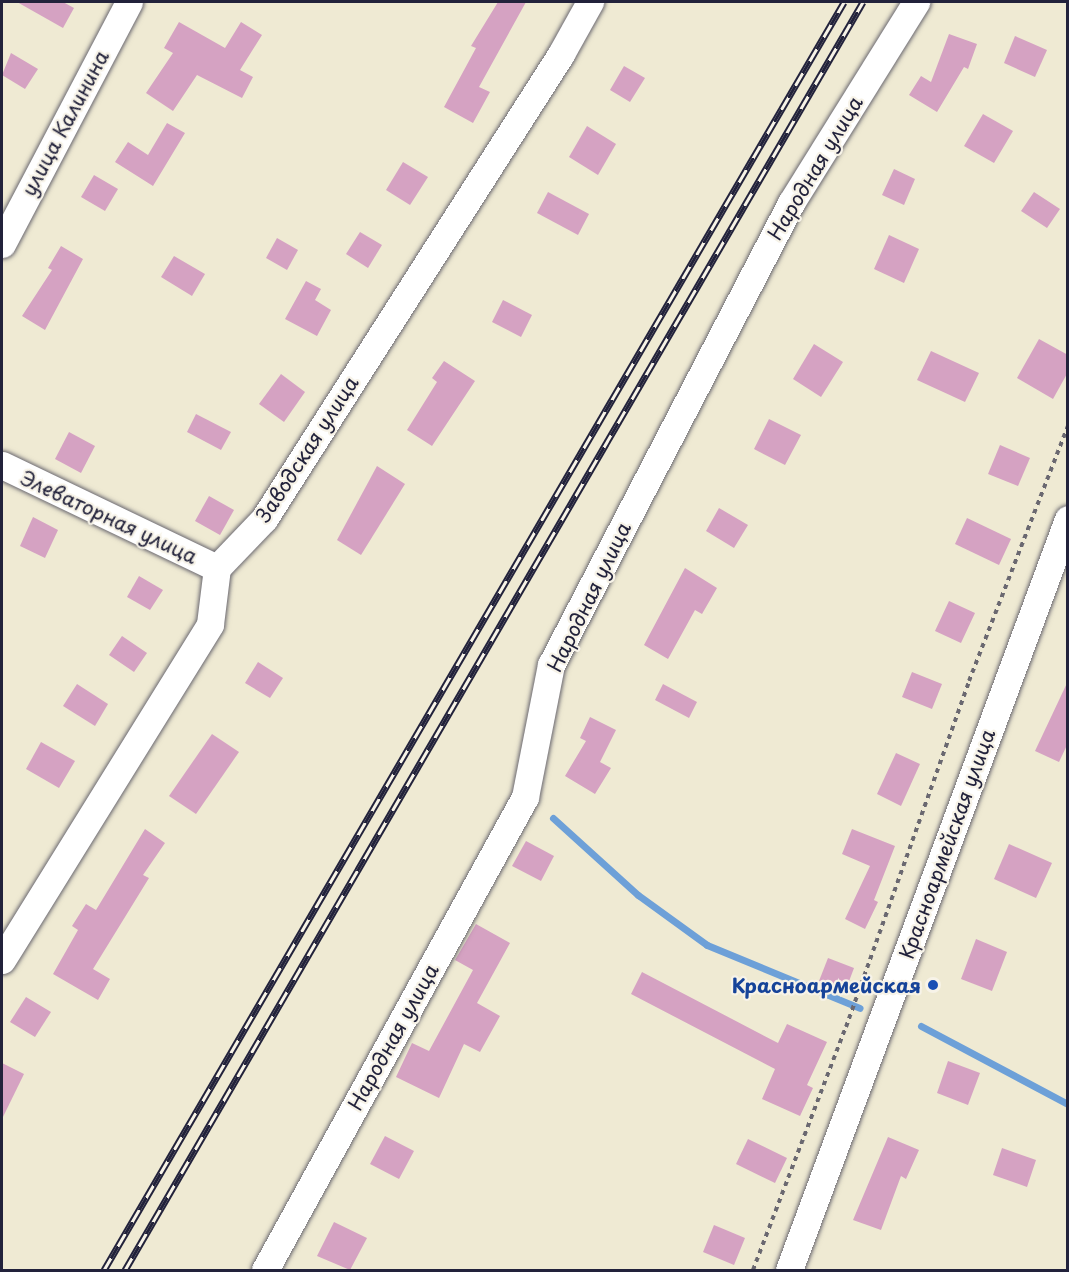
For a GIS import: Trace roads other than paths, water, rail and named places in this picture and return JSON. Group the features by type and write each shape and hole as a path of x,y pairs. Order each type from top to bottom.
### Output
{"street":[{"name":"улица Калинина","path":"2,244 129,2"},
{"name":"Заводская улица","path":"217,568 264,519 561,54 590,2"},
{"name":"Народная улица","path":"265,1270 525,796 551,665 791,203 916,2"},
{"name":"Элеваторная улица","path":"2,465 217,568"},
{"name":"Красноармейская улица","path":"789,1270 1068,519"},
{"path":"2,960 210,624 217,568"}],"waterway":[{"path":"553,818 638,895 707,945 860,1008"},
{"path":"921,1026 1068,1104"}],"railway":[{"path":"104,1270 844,2"},
{"path":"125,1270 863,2"}],"place":[{"name":"Красноармейская","path":"933,985"}]}
